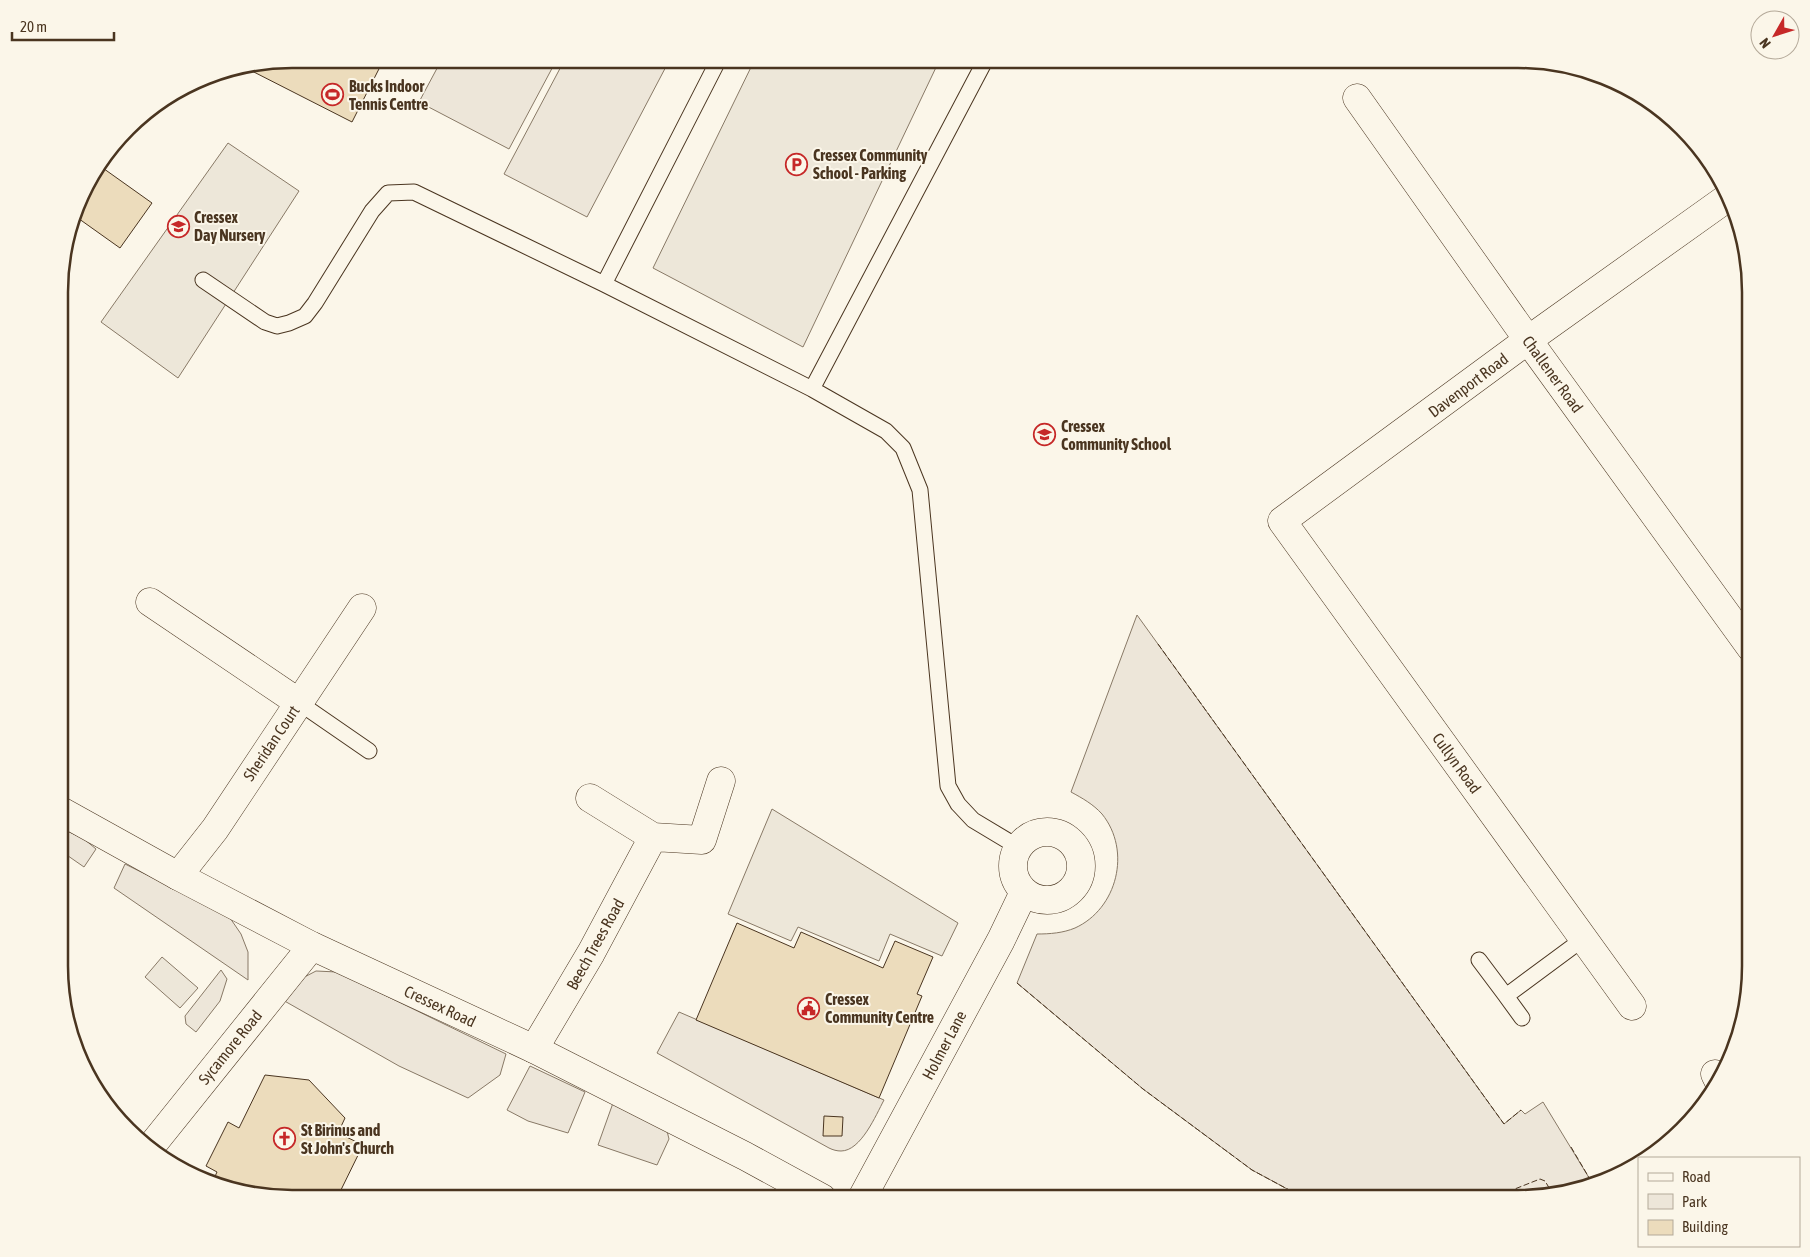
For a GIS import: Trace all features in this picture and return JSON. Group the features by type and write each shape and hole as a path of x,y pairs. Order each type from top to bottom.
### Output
{"street":[{"name":"Challener Road","path":"1357,98 1528,340 1742,636"},
{"name":"Davenport Road","path":"1282,520 1528,340 1723,201"},
{"name":"Cullyn Road","path":"1282,520 1632,1006"},
{"path":"150,602 298,702"},
{"name":"Sheridan Court","path":"178,876 215,828 362,608"},
{"path":"590,798 653,836 702,840 721,781"},
{"name":"Cressex Road","path":"68,815 178,876 312,946 534,1049 745,1156 807,1190"},
{"path":"1040,832 1052,832 1063,836 1072,843 1078,853 1081,865 1080,876 1074,887 1056,899 1034,898 1024,892 1013,874 1012,863 1018,847 1030,836 1040,832"},
{"name":"Beech Trees Road","path":"534,1049 591,953 653,836"},
{"name":"Holmer Lane","path":"866,1190 1001,940 1024,892"},
{"name":"Sycamore Road","path":"154,1142 312,946"}],"lane":[{"path":"604,284 714,68"},
{"path":"812,389 981,68"},
{"path":"203,280 265,322 277,326 289,323 305,316 315,304 372,211 388,193 414,192 604,284 812,389 886,431 903,448 920,490 948,786 958,804 973,820 1018,847"},
{"path":"298,702 368,751"},
{"path":"1506,996 1583,939"},
{"path":"1480,960 1522,1018"}],"green space":[{"path":"437,68 552,68 509,149 419,102"},
{"path":"560,68 665,68 587,217 504,174"},
{"path":"1137,615 1504,1124 1521,1110 1525,1114 1543,1102 1589,1178 1547,1188 1518,1190 1289,1190 1252,1170 1143,1089 1017,983 1037,934 1066,931 1075,928 1089,919 1101,907 1110,893 1116,878 1118,861 1111,829 1099,810 1071,792"},
{"path":"68,831 84,839 96,849 84,867 68,856"},
{"path":"125,864 228,915 241,934 248,952 248,980 114,888"},
{"path":"221,970 227,979 220,1001 196,1032 186,1024 185,1016"},
{"path":"316,971 337,972 506,1054 500,1075 468,1098 399,1066 281,999 293,983"},
{"path":"679,1012 884,1100 867,1131 855,1145 841,1151 830,1149 657,1053"},
{"path":"530,1066 585,1092 568,1133 528,1121 507,1110"},
{"path":"613,1103 667,1131 669,1139 657,1165 598,1145"}],"shaded area":[{"name":"Cressex Community School - Parking","path":"751,68 936,68 803,347 653,268"},
{"path":"228,143 299,191 178,378 101,322"},
{"path":"772,809 958,923 942,956 890,934 879,961 798,927 791,941 728,914"},
{"path":"162,957 198,988 180,1008 145,977"}],"building":[{"name":"Bucks Indoor Tennis Centre","path":"277,68 379,68 352,122 252,71"},
{"path":"104,169 152,203 120,248 79,219"},
{"name":"Cressex Community Centre","path":"737,923 794,948 801,932 883,968 895,941 933,957 917,994 922,996 879,1098 696,1020"},
{"name":"St Birinus and St John's Church","path":"265,1075 309,1080 345,1118 338,1133 363,1145 341,1190 263,1188 220,1178 215,1176 217,1172 206,1166 228,1122 239,1128"},
{"path":"824,1116 843,1117 842,1136 823,1136"}],"fence":[{"path":"1158,644 1504,1124 1521,1110"},
{"path":"1017,983 1143,1089 1252,1170 1289,1190"},
{"path":"1571,1147 1589,1178"},
{"path":"1512,1190 1540,1179 1545,1181 1549,1188"}],"place":[{"name":"Bucks Indoor Tennis Centre","path":"333,95"},
{"name":"Cressex Community School - Parking","path":"797,164"},
{"name":"Cressex Day Nursery","path":"178,226"},
{"name":"Cressex Community School","path":"1045,435"},
{"name":"Cressex Community Centre","path":"809,1008"},
{"name":"St Birinus and St John's Church","path":"285,1139"}]}
